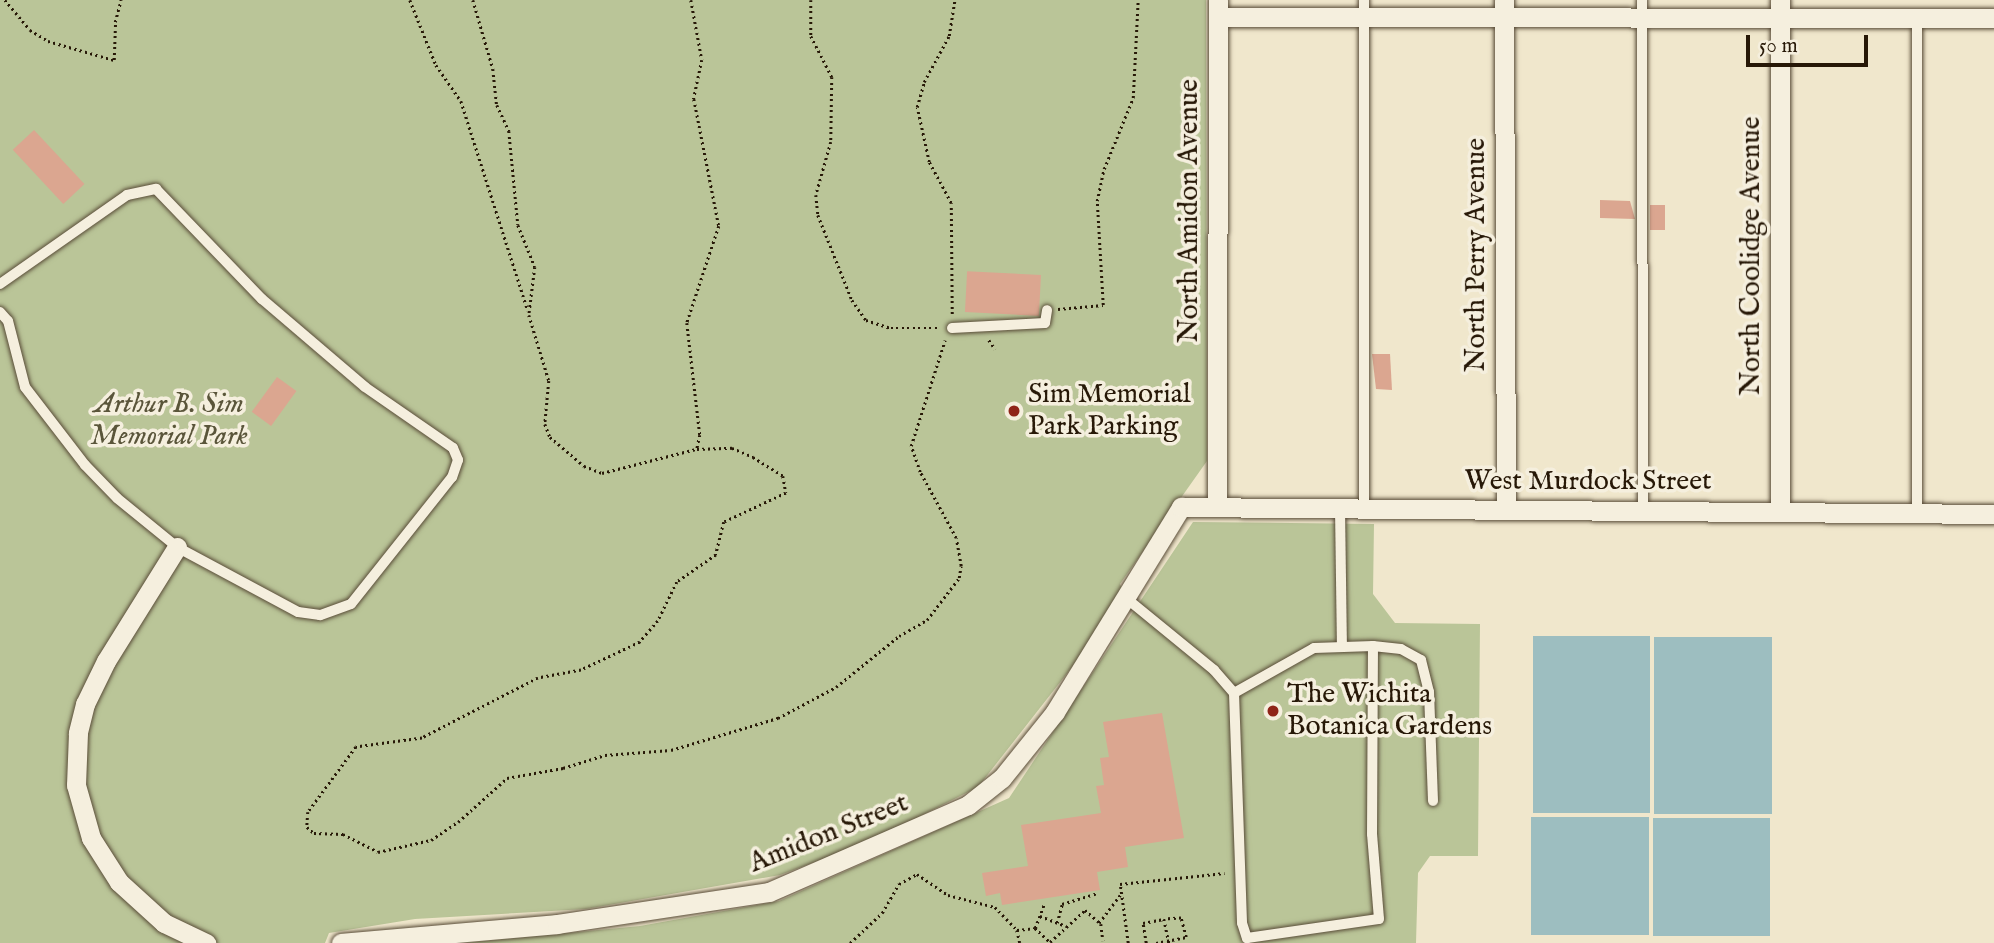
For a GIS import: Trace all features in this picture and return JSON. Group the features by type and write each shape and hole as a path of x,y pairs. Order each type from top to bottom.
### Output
{"street":[{"path":"1218,9 1780,9 1917,18 1994,18"},
{"name":"North Amidon Avenue","path":"1217,507 1218,9"},
{"name":"North Perry Avenue","path":"1504,9 1506,510"},
{"name":"North Coolidge Avenue","path":"1780,9 1780,512"},
{"name":"West Murdock Street","path":"1181,507 1994,514"},
{"name":"Amidon Street","path":"341,943 557,924 720,902 769,892 892,842 968,805 1002,778 1055,712 1181,507"},
{"path":"177,547 106,661 85,704 78,733 76,785 91,838 119,882 164,923 206,943"}],"lane":[{"path":"1364,9 1364,508"},
{"path":"1642,9 1643,510"},
{"path":"1917,18 1917,513"},
{"path":"0,284 127,195 156,189 262,299 365,387 453,448 457,460 452,477 360,593 338,611 298,612 177,547 117,498 25,387 8,321 0,312"},
{"path":"952,328 1045,323 1047,310"},
{"path":"1340,508 1342,647"},
{"path":"1126,598 1214,670 1234,693 1242,923 1247,938 1378,919 1372,834 1373,646"},
{"path":"1234,693 1314,648 1373,646 1401,649 1421,660 1429,692 1433,801"}],"path":[{"path":"5,0 30,30 48,41 114,60 115,22 121,0"},
{"path":"410,0 436,65 461,101 549,381 545,424 550,437 570,456 603,473 697,449 732,448 753,457 783,476 786,493 724,522 716,555 677,582 658,621 639,642 581,670 538,678 422,737 356,747 308,812 307,827 314,833 343,834 378,852 431,840 507,778 563,768 605,755 671,750 778,718 836,687 899,636 927,620 959,578 961,554 920,472 911,437 952,328 951,203 929,162 917,107 918,94 949,36 955,0"},
{"path":"472,0 493,69 497,105 509,131 518,225 535,267 529,315"},
{"path":"691,0 702,60 694,99 719,226 687,323 700,435 697,449"},
{"path":"811,0 811,36 832,77 831,142 814,205 852,300 858,312 876,325 952,328"},
{"path":"1047,310 1102,305 1098,193 1133,98 1138,0"},
{"path":"1128,943 1120,884 1224,873"},
{"path":"850,943 882,913 899,884 917,874 948,895 995,907 1017,930 1020,943"},
{"path":"1057,923 1062,904 1097,893"},
{"path":"1099,923 1121,895"},
{"path":"1035,928 1044,905"},
{"path":"1017,930 1035,928 1050,942 1085,910 1099,923 1103,941"},
{"path":"1040,916 1067,926"},
{"path":"1146,943 1143,923 1181,918 1188,943"},
{"path":"1164,919 1168,942"},
{"path":"1156,943 1186,937"}],"green space":[{"name":"Arthur B. Sim Memorial Park","path":"0,0 1206,0 1207,461 1120,584 1126,598 978,787 869,842 780,875 586,909 415,919 329,933 325,943 0,943"},
{"name":"The Wichita Botanica Gardens","path":"1193,522 1374,524 1373,594 1395,623 1480,624 1478,856 1430,856 1418,873 1416,943 463,943 640,926 779,901 1009,798"}],"water":[{"path":"1533,636 1650,636 1650,813 1533,813"},
{"path":"1654,637 1772,637 1772,814 1654,814"},
{"path":"1531,817 1649,817 1649,935 1531,935"},
{"path":"1653,818 1770,818 1770,936 1653,936"}],"building":[{"path":"34,130 84,184 63,204 13,150"},
{"path":"1600,200 1630,201 1635,219 1600,218"},
{"path":"1650,205 1665,205 1665,230 1650,230"},
{"path":"967,271 1041,275 1039,316 965,312"},
{"path":"1372,354 1390,354 1392,390 1376,389"},
{"path":"277,377 296,391 271,426 252,412"},
{"path":"1162,713 1184,838 1125,847 1128,867 1097,872 1100,890 1002,905 1000,893 986,896 982,873 1028,866 1021,825 1101,813 1096,786 1104,785 1100,758 1109,757 1103,722"}],"place":[{"name":"Sim Memorial Park Parking","path":"1014,411"},
{"name":"The Wichita Botanica Gardens","path":"1273,711"}]}
